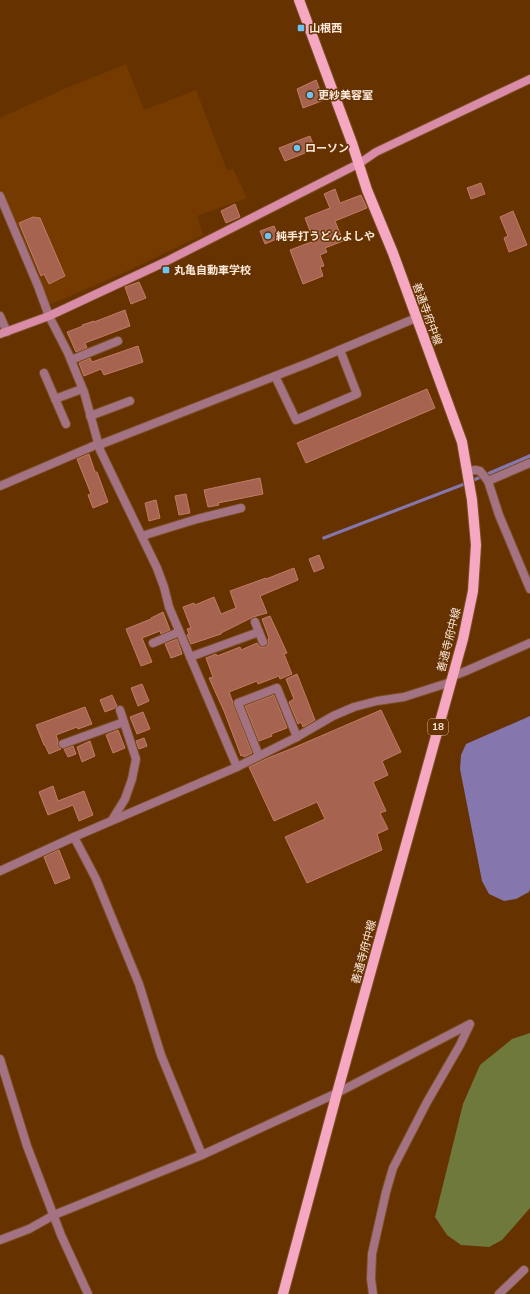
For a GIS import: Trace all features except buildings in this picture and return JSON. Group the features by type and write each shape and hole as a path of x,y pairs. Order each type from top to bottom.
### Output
{"main road":[{"name":"善通寺府中線","path":"283,1294 452,679 469,613 475,567 476,545 472,500 462,442 367,190 360,163 299,0"}],"street":[{"path":"0,316 3,333 49,316 165,262 360,163 382,149 530,79"},
{"path":"0,196 49,316 82,389 98,444 157,568 169,607 237,767"},
{"path":"0,486 98,444 275,376 416,318"},
{"path":"70,360 118,341"},
{"path":"275,376 296,420 357,394 340,350"},
{"path":"44,373 66,424"},
{"path":"55,399 82,389"},
{"path":"90,416 130,401"},
{"path":"488,482 530,463"},
{"path":"468,471 480,471 488,482 498,515 530,589"},
{"path":"142,536 197,519 241,508"},
{"path":"255,622 263,642"},
{"path":"153,643 180,632"},
{"path":"190,658 259,632"},
{"path":"0,870 112,820 237,767 297,737 333,716 354,707 377,701 404,697 452,679 466,671 530,643"},
{"path":"259,756 238,703 277,688 297,737"},
{"path":"112,820 125,799 132,779 136,759 120,710"},
{"path":"63,744 124,722"},
{"path":"74,837 96,879 139,984 161,1056 202,1155"},
{"path":"0,1240 29,1229 54,1215 202,1155 337,1094 470,1024 393,1168 372,1254 371,1279 373,1294"},
{"path":"0,1059 27,1146 61,1235 88,1294"},
{"path":"499,1294 524,1270"}],"shaded area":[{"name":"丸亀自動車学校","path":"126,64 144,110 196,90 227,170 233,169 247,198 197,216 203,235 119,275 49,305 0,190 0,118 64,89"},
{"path":"530,454 530,458 461,487 323,540 322,537 460,484"},
{"path":"530,716 530,889 529,892 516,899 504,901 489,894 482,881 460,769 461,755 466,744"}],"green space":[{"path":"530,1033 530,1208 502,1240 489,1247 461,1245 447,1235 435,1217 463,1104 480,1065 512,1039"}],"place":[{"name":"山根西","path":"301,28"},
{"name":"更紗美容室","path":"310,95"},
{"name":"ローソン","path":"297,148"},
{"name":"純手打うどんよしや","path":"268,236"},
{"name":"丸亀自動車学校","path":"166,270"}]}
